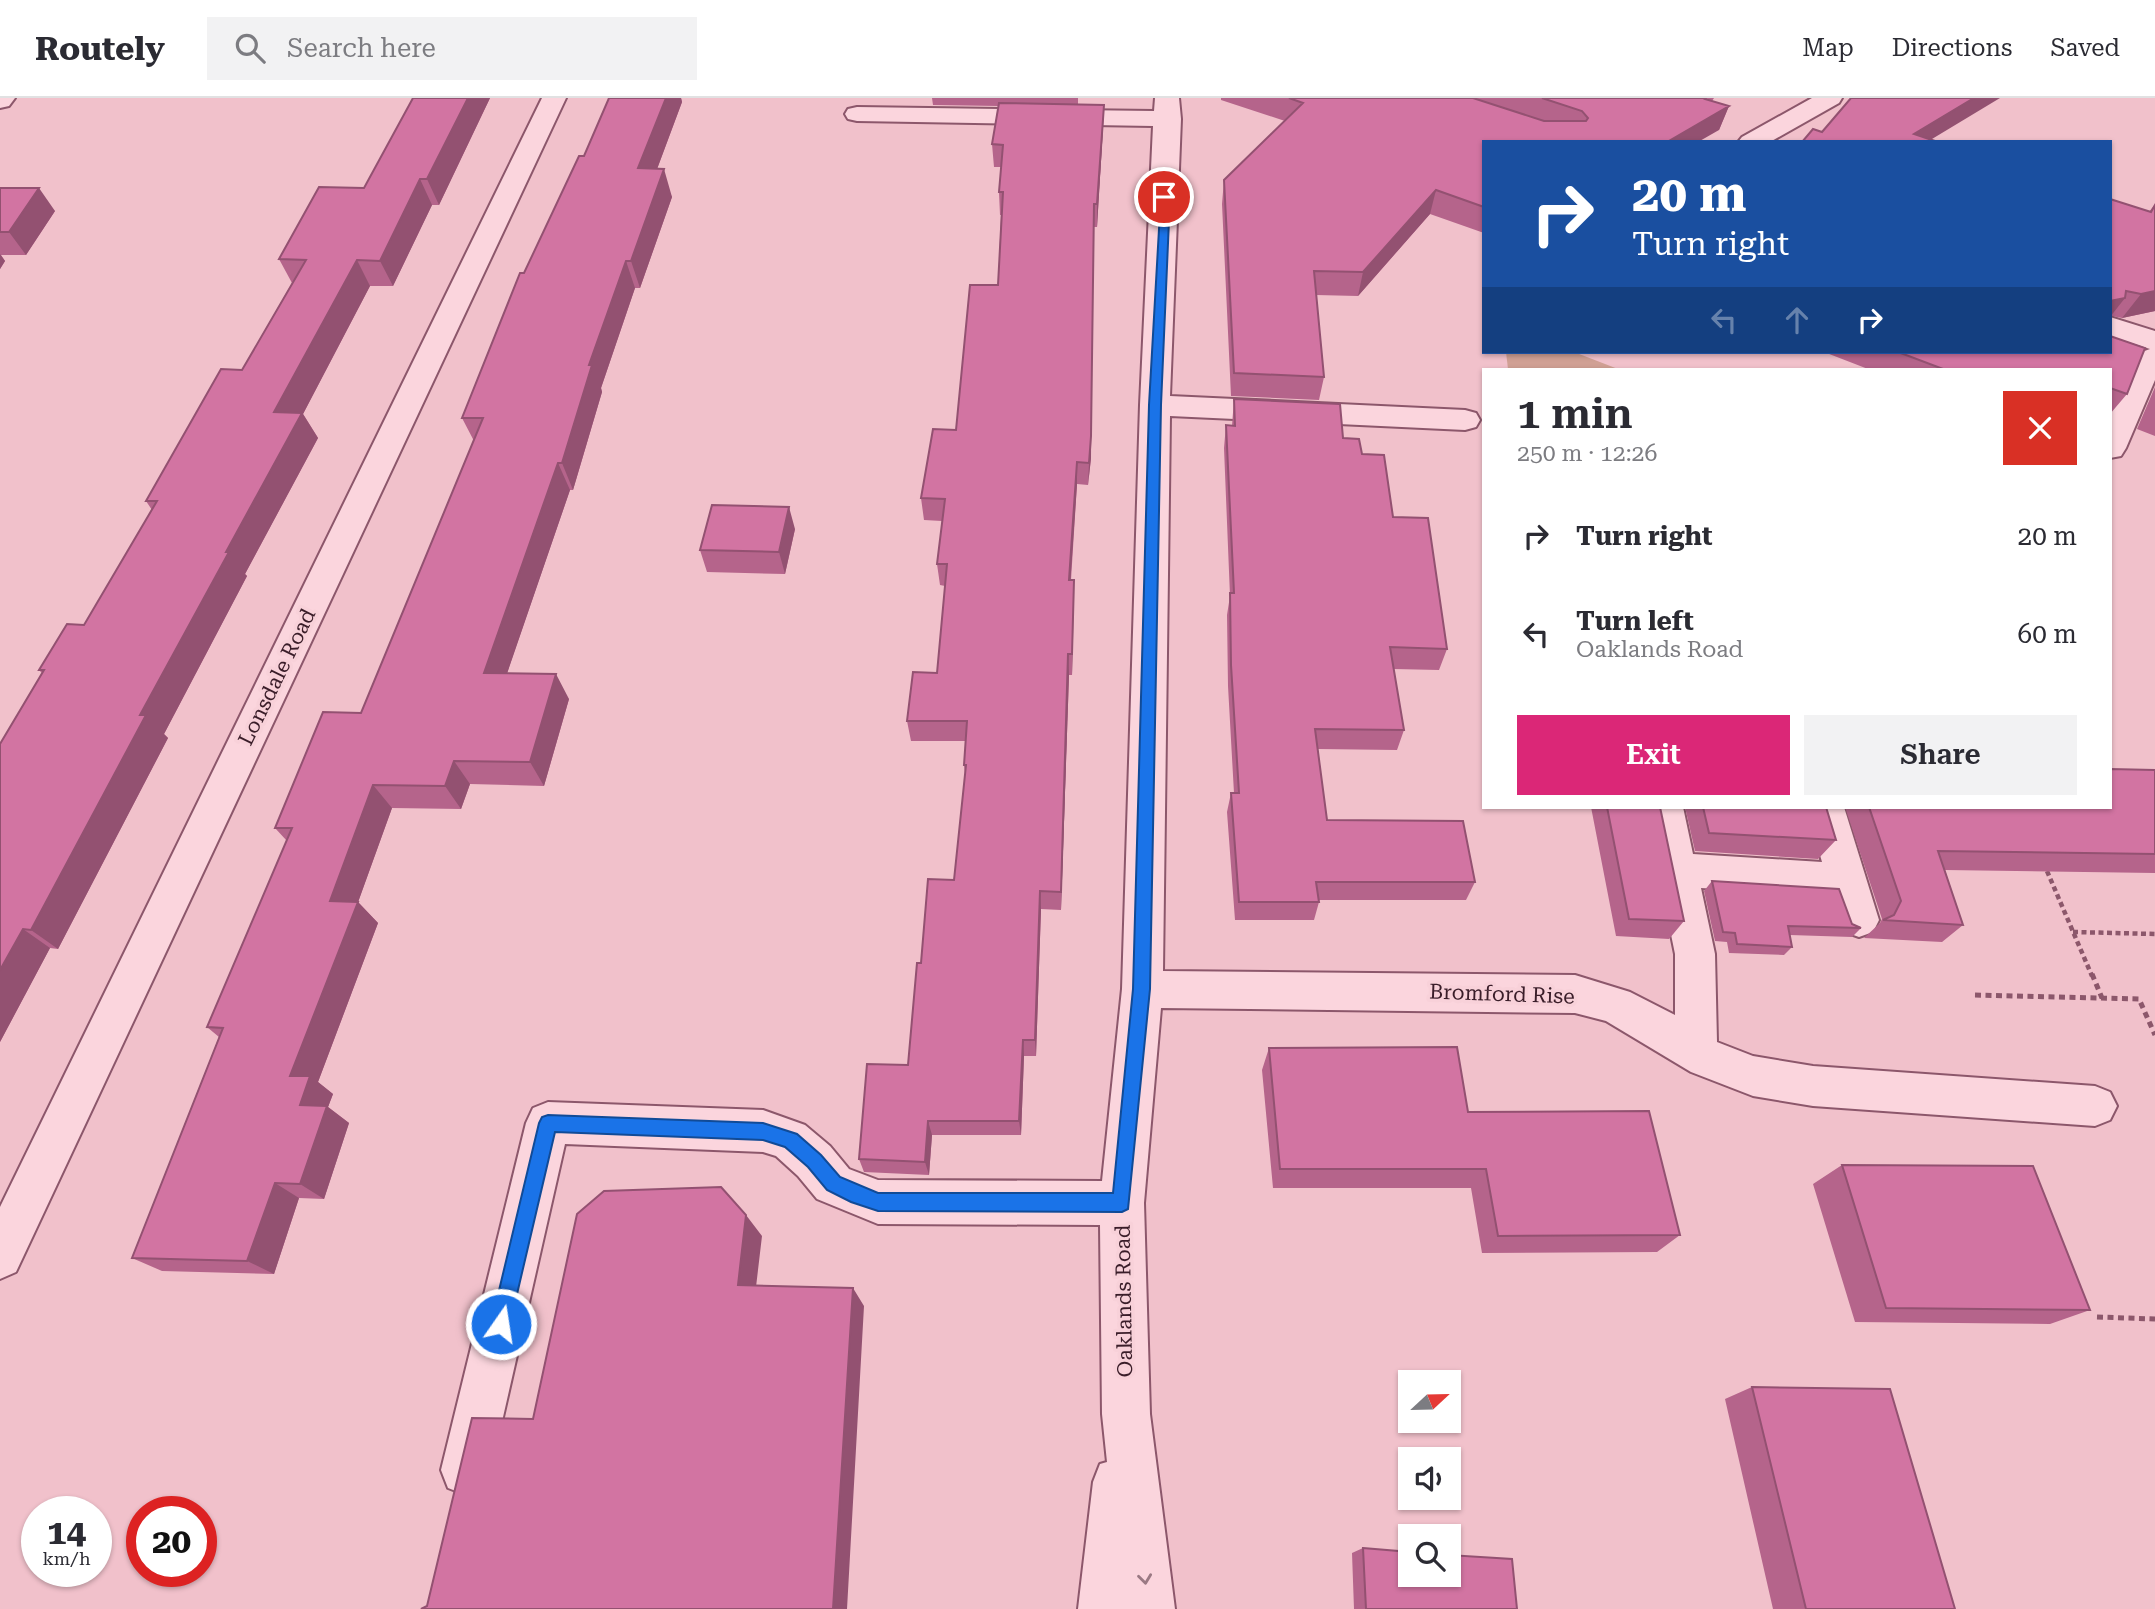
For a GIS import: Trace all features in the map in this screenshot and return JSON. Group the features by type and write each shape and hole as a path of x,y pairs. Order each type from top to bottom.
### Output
{"street":[{"name":"Lonsdale Road","path":"0,1256 554,98"},
{"path":"1754,140 1822,99"},
{"path":"857,114 1168,108"},
{"name":"Oaklands Road","path":"1149,1609 1126,1414 1122,1203 1142,989 1155,405 1168,108"},
{"path":"2112,327 2155,341"},
{"path":"2112,443 2149,360 2155,357"},
{"path":"1155,405 1465,420"},
{"path":"1664,809 1695,954 1696,1052"},
{"path":"1826,809 1859,920"},
{"path":"1677,870 1846,880"},
{"name":"Bromford Rise","path":"1142,989 1575,994 1615,1005 1696,1052 1752,1076 1813,1086 2095,1106"},
{"path":"458,1505 548,1123 763,1131 790,1140 814,1161 833,1184 878,1202 1122,1203"},
{"name":"Oaklands Road","path":"1104,1609 1126,1414"}],"path":[{"path":"2047,871 2102,998"},
{"path":"2073,932 2155,934"},
{"path":"1975,995 2138,999 2155,1035"},
{"path":"2097,1317 2155,1319"}],"shaded area":[{"path":"1506,354 1579,354 1615,368 1508,368"}],"building":[{"path":"413,98 468,98 427,179 420,179 380,261 357,260 274,412 302,413 140,715 146,715 31,930 23,929 0,970 0,744 44,670 39,670 67,624 84,625 157,501 146,501 221,369 242,370 306,260 279,259 319,187 364,188"},
{"path":"609,98 666,98 638,168 664,169 631,261 626,261 589,365 592,365 562,463 558,463 484,673 556,674 530,762 454,761 445,786 373,785 330,901 358,902 290,1076 310,1076 300,1105 327,1106 300,1184 275,1183 247,1261 132,1258 223,1028 207,1027 292,828 275,828 323,712 361,713 483,418 462,418 520,273 524,273 579,156 584,156"},
{"path":"1289,98 1473,98 1544,121 1586,121 1588,118 1582,111 1542,98 1706,98 1729,106 1670,140 1482,140 1482,206 1436,190 1363,272 1314,271 1324,377 1234,373 1224,180 1303,103"},
{"path":"1851,98 1974,98 1914,134 1932,140 1804,140 1813,129 1822,132"},
{"path":"999,103 1104,105 1097,204 1094,204 1091,436 1089,463 1077,462 1069,580 1074,580 1072,654 1068,654 1061,892 1040,891 1035,1040 1023,1040 1019,1121 928,1121 925,1162 859,1159 867,1064 908,1065 928,879 954,880 966,765 967,721 907,721 913,672 937,673 947,564 937,564 945,499 921,498 933,429 956,430 970,285 998,285 1003,192 999,192 1003,145 992,144"},
{"path":"0,188 39,188 9,232 0,232"},
{"path":"2112,200 2151,212 2155,205 2155,291 2141,294 2126,291 2125,298 2112,301"},
{"path":"2112,337 2145,348 2127,394 2112,389 2112,368 1940,368 1903,354 2112,354"},
{"path":"1234,399 1340,404 1343,438 1359,439 1362,454 1384,455 1393,517 1428,518 1447,649 1390,647 1404,730 1315,729 1327,820 1463,821 1475,882 1316,882 1319,902 1239,902 1231,793 1239,793 1231,665 1230,593 1234,593 1226,425 1235,426"},
{"path":"712,505 789,507 779,552 700,550"},
{"path":"2112,769 2155,770 2155,854 1938,851 1963,925 1883,920 1894,915 1901,901 1870,809 2112,809"},
{"path":"1607,809 1660,809 1684,921 1629,919"},
{"path":"1703,809 1827,809 1836,840 1709,833"},
{"path":"1712,881 1839,889 1852,924 1861,928 1788,926 1792,947 1737,944 1735,933 1723,932"},
{"path":"1457,1047 1468,1112 1649,1111 1680,1235 1498,1236 1486,1169 1280,1169 1269,1048"},
{"path":"1842,1165 2033,1166 2090,1310 1886,1308"},
{"path":"721,1187 746,1215 738,1285 853,1288 833,1609 421,1609 427,1606 472,1418 533,1419 577,1214 604,1191"},
{"path":"1752,1387 1890,1389 1955,1609 1806,1609"},
{"path":"1363,1548 1398,1551 1398,1587 1461,1587 1461,1556 1512,1559 1517,1609 1366,1609"}],"route":[{"path":"501,1324 548,1123 763,1131 790,1140 814,1161 833,1184 878,1202 1122,1203 1142,989 1155,405 1164,197"}]}
